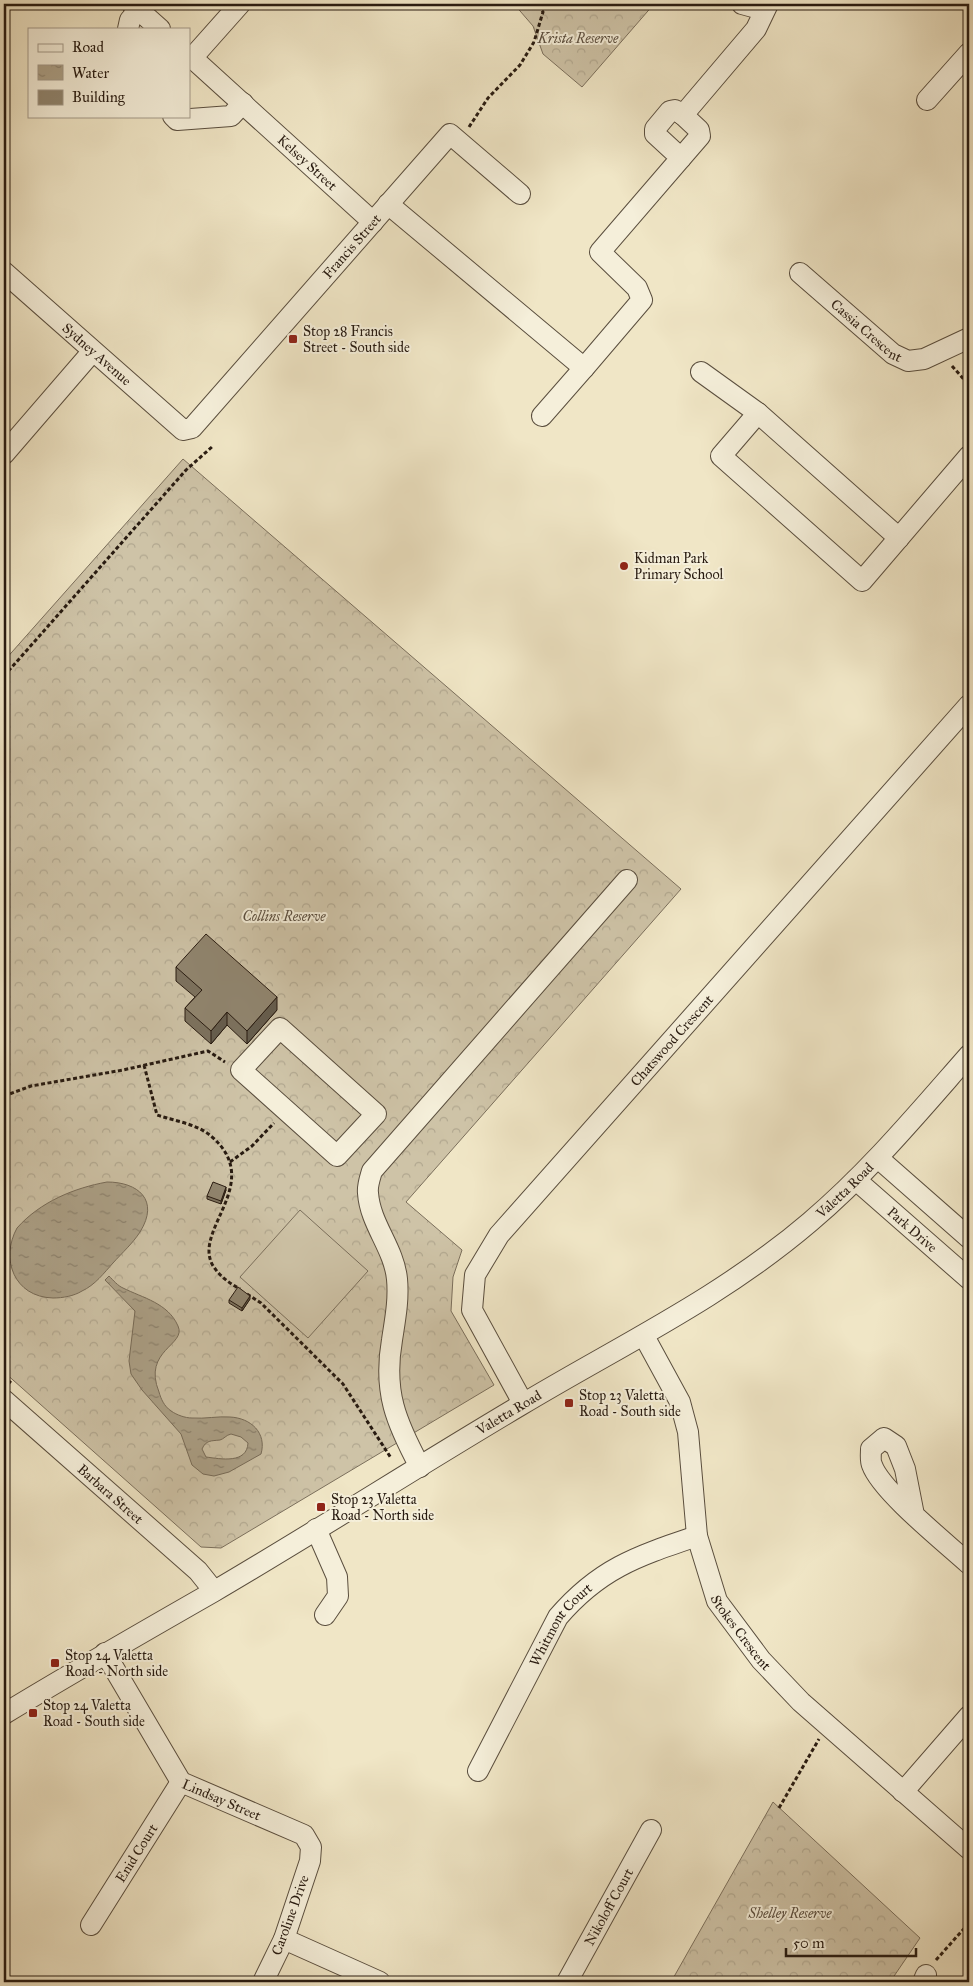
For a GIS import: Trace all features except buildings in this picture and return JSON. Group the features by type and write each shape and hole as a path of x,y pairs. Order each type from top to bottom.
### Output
{"street":[{"path":"190,56 240,4"},
{"path":"683,115 756,30 766,7 742,4"},
{"path":"128,28 135,7 159,28"},
{"path":"927,100 969,53"},
{"name":"Kelsey Street","path":"190,56 373,222"},
{"path":"175,118 177,120 231,116 243,103"},
{"path":"542,416 642,300 637,288 600,252 700,136 700,130 675,110 670,111 655,129 655,134 681,158"},
{"name":"Francis Street","path":"192,428 450,134 520,194"},
{"path":"388,204 584,368"},
{"name":"Sydney Avenue","path":"4,272 176,426 183,430 192,428"},
{"name":"Cassia Crescent","path":"800,273 893,354 908,361 924,359 969,338"},
{"path":"4,454 92,352"},
{"path":"701,372 758,413 899,538"},
{"path":"758,413 721,456 862,581 969,456"},
{"name":"Chatswood Crescent","path":"523,1403 472,1310 475,1275 499,1235 969,705"},
{"path":"420,1467 396,1419 388,1383 389,1360 396,1318 397,1279 392,1258 371,1211 368,1191 372,1171 381,1158 627,880"},
{"path":"280,1028 376,1114 337,1156 241,1070 280,1028"},
{"name":"Valetta Road","path":"4,1714 105,1653 214,1591 523,1403 644,1336 752,1269 812,1221 856,1180 878,1158 969,1055"},
{"path":"357,1135 381,1158"},
{"path":"878,1158 969,1238"},
{"name":"Park Drive","path":"856,1180 969,1279"},
{"name":"Stokes Crescent","path":"644,1336 680,1402 688,1432 697,1536 717,1601 761,1660 801,1702 969,1849"},
{"name":"Barbara Street","path":"4,1400 192,1565 214,1591"},
{"path":"914,1515 969,1564"},
{"path":"316,1528 337,1576 338,1596 325,1615"},
{"name":"Whitmont Court","path":"478,1771 558,1617 576,1597 597,1580 635,1557 697,1536"},
{"name":"Lindsay Street","path":"105,1653 180,1782 304,1835 311,1847"},
{"path":"903,1792 969,1716"},
{"name":"Enid Court","path":"91,1925 180,1782"},
{"name":"Nikoloff Court","path":"567,1982 651,1830"},
{"name":"Caroline Drive","path":"263,1982 284,1939 310,1861 311,1847"},
{"path":"284,1939 380,1982"}],"path":[{"path":"465,131 488,98 520,65 534,42 543,12 536,4"},
{"path":"944,350 953,367 969,385"},
{"path":"4,676 186,470 214,446"},
{"path":"4,1096 31,1086 208,1051 214,1052 230,1066 241,1070"},
{"path":"144,1065 158,1114 194,1126 210,1135 230,1162 232,1178 211,1238 209,1252 211,1262 219,1274 261,1303 343,1384 391,1458"},
{"path":"230,1162 252,1146 279,1117"},
{"path":"778,1808 827,1725"},
{"path":"929,1972 969,1923"}],"green space":[{"name":"Krista Reserve","path":"514,4 654,4 582,87 543,54 533,26"},
{"name":"Collins Reserve","path":"183,459 681,889 406,1202 462,1250 453,1277 451,1311 494,1385 221,1548 201,1547 4,1372 4,661"},
{"path":"300,1210 368,1271 308,1338 240,1277"},
{"name":"Shelley Reserve","path":"773,1802 920,1938 890,1982 671,1982"}],"water":[{"path":"107,1182 128,1185 136,1189 147,1202 146,1221 131,1244 91,1286 79,1293 61,1298 53,1298 40,1296 20,1284 14,1274 10,1252 17,1228 36,1211 58,1198 82,1188"},
{"path":"109,1276 121,1287 154,1302 174,1318 178,1326 179,1333 165,1350 156,1367 155,1378 166,1407 176,1414 187,1417 230,1417 245,1420 256,1428 259,1433 262,1440 261,1454 229,1472 214,1476 203,1474 192,1465 181,1434 142,1390 131,1374 129,1361 135,1311 105,1280","holes":["231,1434 241,1437 248,1443 247,1450 232,1459 206,1457 202,1449 207,1442 221,1439"]}],"place":[{"name":"Stop 28 Francis Street - South side","path":"293,339"},
{"name":"Kidman Park Primary School","path":"624,566"},
{"name":"Stop 23 Valetta Road - South side","path":"569,1403"},
{"name":"Stop 23 Valetta Road - North side","path":"321,1507"},
{"name":"Stop 24 Valetta Road - North side","path":"55,1663"},
{"name":"Stop 24 Valetta Road - South side","path":"33,1713"}]}
